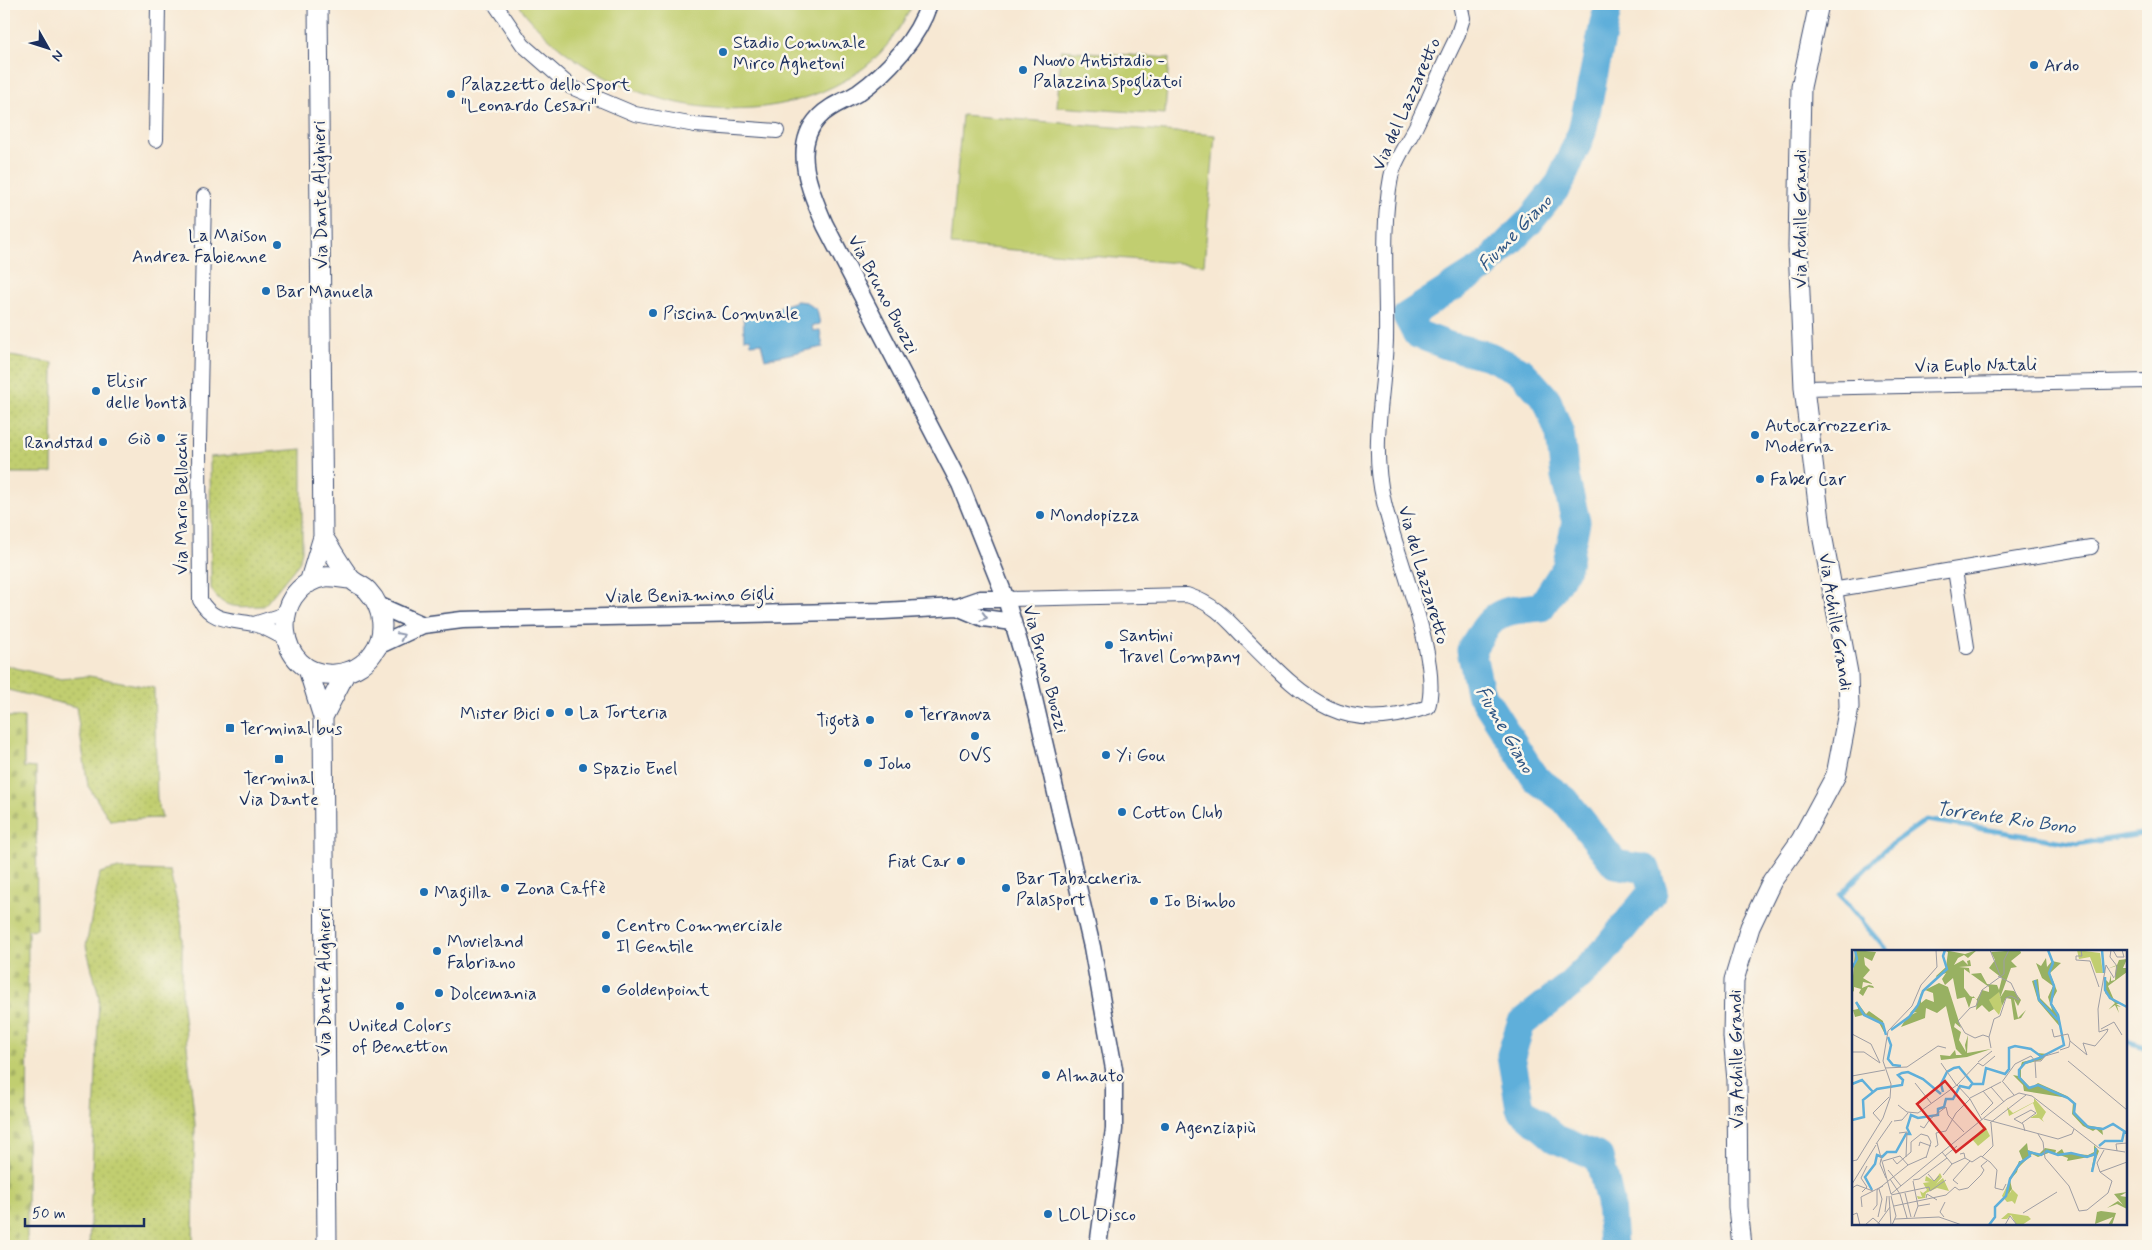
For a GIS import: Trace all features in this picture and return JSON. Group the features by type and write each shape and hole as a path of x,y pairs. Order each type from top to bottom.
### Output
{"main road":[{"name":"Via Dante Alighieri","path":"318,4 323,537 309,583 296,593 285,614 285,638 294,657 308,669 323,717 327,1246"},
{"name":"Via Achille Grandi","path":"1742,1246 1738,1207 1737,1080 1733,1037 1734,980 1750,927 1772,881 1801,840 1836,775 1849,706 1848,673 1821,529 1804,388 1798,246 1801,87 1819,4"},
{"path":"323,537 351,580"},
{"path":"308,669 328,675 345,674 367,662 378,646 383,626 378,605 368,590 351,580 325,577 309,583"},
{"name":"Via Dante Alighieri","path":"323,717 345,674"}],"street":[{"path":"156,140 158,4"},
{"path":"495,4 523,45 571,87 635,114 695,125 777,131"},
{"name":"Via Bruno Buozzi","path":"929,4 913,35 898,56 858,93 836,103 818,118 806,140 805,168 813,197 825,225 960,484 1006,599 1027,669 1090,938 1114,1068 1114,1130 1098,1246"},
{"name":"Via del Lazzaretto","path":"1006,599 1187,596 1207,602 1213,606 1304,695 1328,710 1356,716 1381,717 1411,713 1428,707 1432,695 1427,654 1414,601 1384,502 1377,456 1378,419 1386,349 1386,246 1391,176 1457,37 1463,18 1460,4"},
{"name":"Via Mario Bellocchi","path":"204,196 199,443 200,600 205,608 215,617 227,622 254,624 285,638"},
{"name":"Via Euplo Natali","path":"1804,388 2148,381"},
{"path":"1832,590 2091,547"},
{"path":"1955,570 1967,647"},
{"name":"Viale Beniamino Gigli","path":"378,646 423,625 462,620 883,611 957,606 980,599 1006,599"},
{"path":"378,605 423,625"},
{"name":"Viale Beniamino Gigli","path":"957,606 983,618 1013,622"},
{"name":"Via Mario Bellocchi","path":"254,624 285,614"}],"green space":[{"name":"Stadio Comunale Mirco Aghetoni","path":"518,4 913,4 892,38 873,61 823,91 777,105 729,109 680,103 633,90 589,68 550,39"},
{"path":"1061,50 1169,58 1165,114 1057,107"},
{"path":"962,115 1215,135 1204,265 951,245"},
{"path":"4,355 53,363 52,473 4,473"},
{"path":"302,449 302,551 299,563 264,606 240,607 221,601 211,588 210,457"},
{"path":"4,665 61,679 89,676 154,688 157,799 162,818 110,820 88,786 76,707 4,689"},
{"path":"4,717 24,717 24,767 36,768 37,929 28,930 27,1246 4,1246"},
{"path":"115,869 170,871 182,926 182,997 195,1124 193,1246 89,1246 99,997 86,946 100,873"}],"water":[{"path":"797,301 806,302 817,310 820,324 812,326 813,331 820,330 823,347 765,359 761,343 751,344 750,338 744,339 743,312 771,316 781,306"}],"waterway":[{"name":"Fiume Giano","path":"1608,4 1582,132 1560,183 1529,222 1484,267 1407,316 1417,334 1449,346 1489,356 1522,372 1547,400 1560,434 1565,477 1576,522 1566,568 1541,607 1515,610 1498,616 1485,628 1471,650 1480,692 1536,779 1565,800 1615,864 1646,869 1653,891 1602,954 1570,985 1521,1024 1511,1055 1520,1108 1556,1139 1599,1157 1610,1202 1613,1246"},
{"name":"Torrente Rio Bono","path":"1886,950 1840,895 1885,849 1926,820 2077,844 2148,833"},
{"name":"Torrente Rio Bono","path":"2127,1041 2148,1048"}],"place":[{"name":"Stadio Comunale Mirco Aghetoni","path":"723,52"},
{"name":"Ardo","path":"2034,65"},
{"name":"Nuovo Antistadio - Palazzina spogliatoi","path":"1023,70"},
{"name":"Palazzetto dello Sport \"Leonardo Cesari\"","path":"451,94"},
{"name":"La Maison Andrea Fabienne","path":"277,245"},
{"name":"Bar Manuela","path":"266,291"},
{"name":"Piscina Comunale","path":"653,313"},
{"name":"Elisir delle bontà","path":"96,391"},
{"name":"Autocarrozzeria Moderna","path":"1755,435"},
{"name":"Giò","path":"161,438"},
{"name":"Randstad","path":"103,442"},
{"name":"Faber Car","path":"1760,479"},
{"name":"Mondopizza","path":"1040,515"},
{"name":"Santini Travel Company","path":"1109,645"},
{"name":"La Torteria","path":"569,712"},
{"name":"Mister Bici","path":"550,713"},
{"name":"Terranova","path":"909,714"},
{"name":"Tigotà","path":"870,720"},
{"name":"Terminal bus","path":"230,728"},
{"name":"OVS","path":"975,736"},
{"name":"Yi Gou","path":"1106,755"},
{"name":"Terminal Via Dante","path":"279,759"},
{"name":"Joho","path":"868,763"},
{"name":"Spazio Enel","path":"583,768"},
{"name":"Cotton Club","path":"1122,812"},
{"name":"Fiat Car","path":"961,861"},
{"name":"Zona Caffè","path":"505,888"},
{"name":"Bar Tabaccheria Palasport","path":"1006,888"},
{"name":"Magilla","path":"424,892"},
{"name":"Io Bimbo","path":"1154,901"},
{"name":"Centro Commerciale Il Gentile","path":"606,935"},
{"name":"Movieland Fabriano","path":"437,951"},
{"name":"Goldenpoint","path":"606,989"},
{"name":"Dolcemania","path":"439,993"},
{"name":"United Colors of Benetton","path":"400,1006"},
{"name":"Almauto","path":"1046,1075"},
{"name":"Agenziapiù","path":"1165,1127"},
{"name":"LOL Disco","path":"1048,1214"}]}
